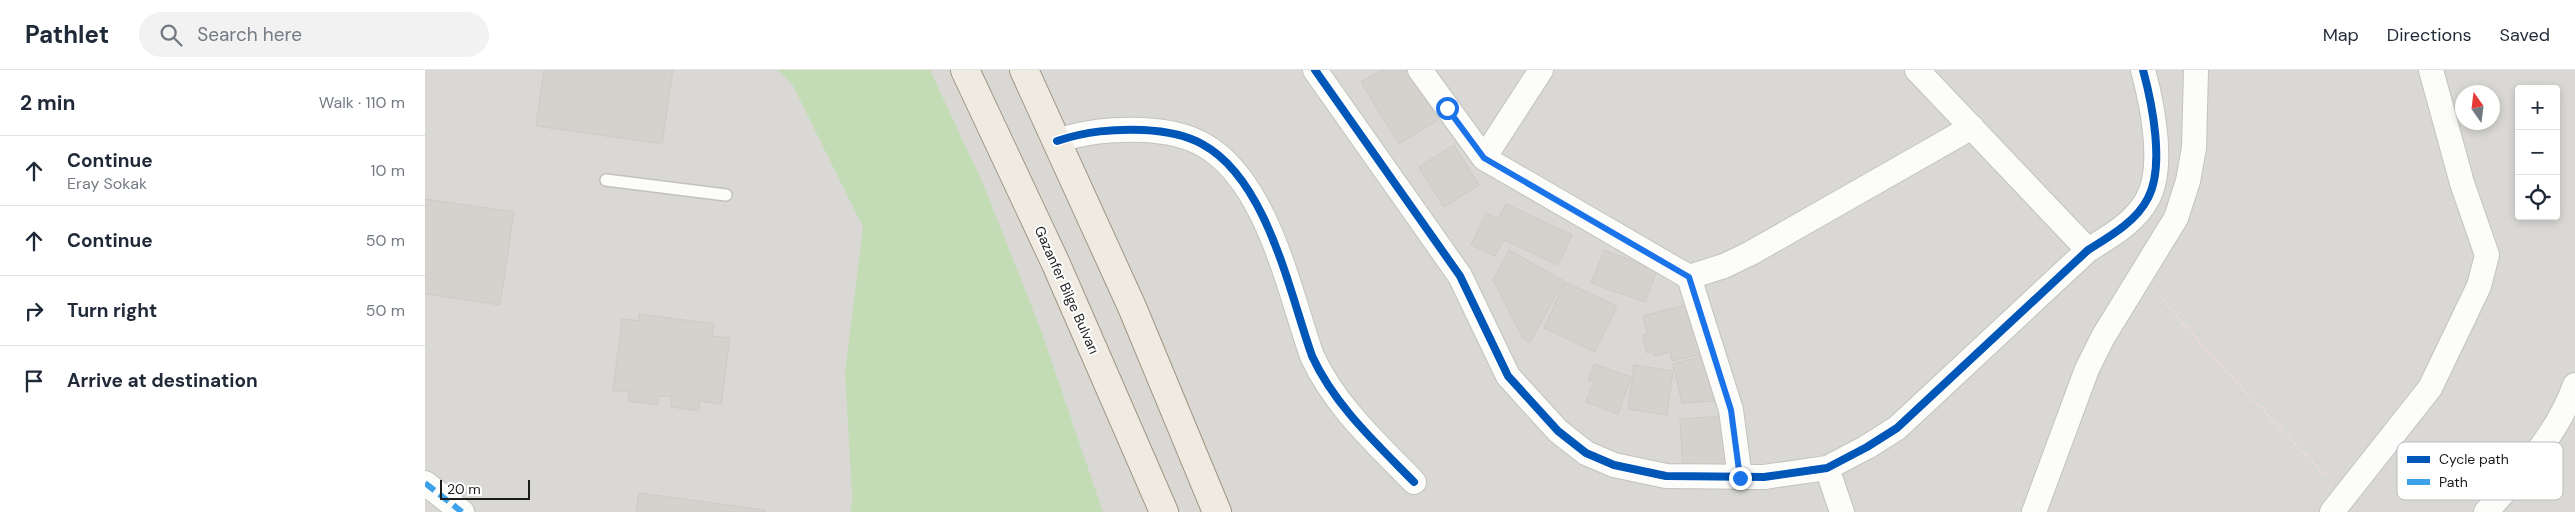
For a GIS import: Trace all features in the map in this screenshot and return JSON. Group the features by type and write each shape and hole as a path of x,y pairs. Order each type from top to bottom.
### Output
{"main road":[{"name":"Gazanfer Bilge Bulvarı","path":"965,70 1056,264 1164,512"},
{"path":"1024,70 1132,307 1217,512"}],"street":[{"path":"1315,70 1460,276 1509,376 1559,431 1586,453 1614,465 1642,472 1674,476 1740,478 1827,468 1867,447 1897,428 2088,250 2117,232 2135,215 2148,198 2153,184 2156,146 2153,114 2143,70"},
{"path":"1420,70 1484,158 1689,277 1731,410 1740,478"},
{"path":"1484,158 1541,70"},
{"path":"1917,70 2088,250"},
{"path":"2034,512 2087,369 2103,337 2176,218 2190,173 2194,148 2196,70"},
{"path":"2338,503 2430,388 2479,286 2487,255 2460,174 2431,70"},
{"path":"1689,277 1724,266 1751,253 1972,127"},
{"path":"1057,141 1079,134 1106,130 1159,131 1181,135 1214,151 1252,196 1271,231 1319,372 1345,410 1414,482"},
{"path":"2135,215 2166,235"},
{"path":"2545,442 2559,421 2575,385"},
{"path":"1827,468 1842,512"},
{"path":"425,483 462,512"},
{"path":"2486,512 2496,500"}],"lane":[{"path":"606,180 727,196"}],"path":[{"path":"2142,276 2338,503"}],"shaded area":[{"path":"425,70 2575,70 2575,512 425,512"}],"green space":[{"path":"777,70 930,70 985,188 1042,333 1103,512 851,512 852,496 845,373 863,227 792,84"}],"building":[{"path":"544,70 673,70 662,144 536,126"},
{"path":"1382,70 1408,70 1438,120 1399,144 1361,82"},
{"path":"1454,145 1479,185 1444,207 1419,167"},
{"path":"425,199 514,212 500,305 425,294"},
{"path":"1506,204 1572,235 1558,265 1504,240 1495,256 1471,245 1486,213 1498,219"},
{"path":"1509,250 1564,281 1530,342 1523,338 1493,280"},
{"path":"1604,250 1657,270 1645,302 1591,283"},
{"path":"1565,282 1617,306 1595,352 1544,328"},
{"path":"1689,304 1702,354 1672,361 1670,352 1654,356 1653,351 1647,353 1643,335 1647,334 1643,316"},
{"path":"639,314 714,324 712,336 730,338 721,404 700,401 699,411 671,407 672,397 659,396 658,405 628,401 629,392 613,390 622,319 639,321"},
{"path":"1703,356 1716,401 1682,403 1673,364"},
{"path":"1594,364 1631,377 1618,414 1586,402 1594,382 1588,380"},
{"path":"1634,365 1673,371 1667,415 1628,409"},
{"path":"1726,416 1728,471 1683,473 1680,419"},
{"path":"639,493 765,510 765,512 636,512"}],"marked path":[{"path":"425,483 462,512"}],"cycle path":[{"path":"1315,70 1460,276 1508,376 1558,431 1586,453 1614,465 1666,476 1764,477 1827,468 1867,447 1897,428 2088,250 2105,240 2137,214 2148,198 2156,169 2153,117 2143,70"},
{"path":"1057,141 1100,131 1158,131 1181,135 1202,144 1224,160 1243,183 1259,209 1273,239 1312,356 1321,374 1344,408 1414,482"}],"route":[{"path":"1447,108 1484,158 1689,277 1731,410 1740,478"}]}
